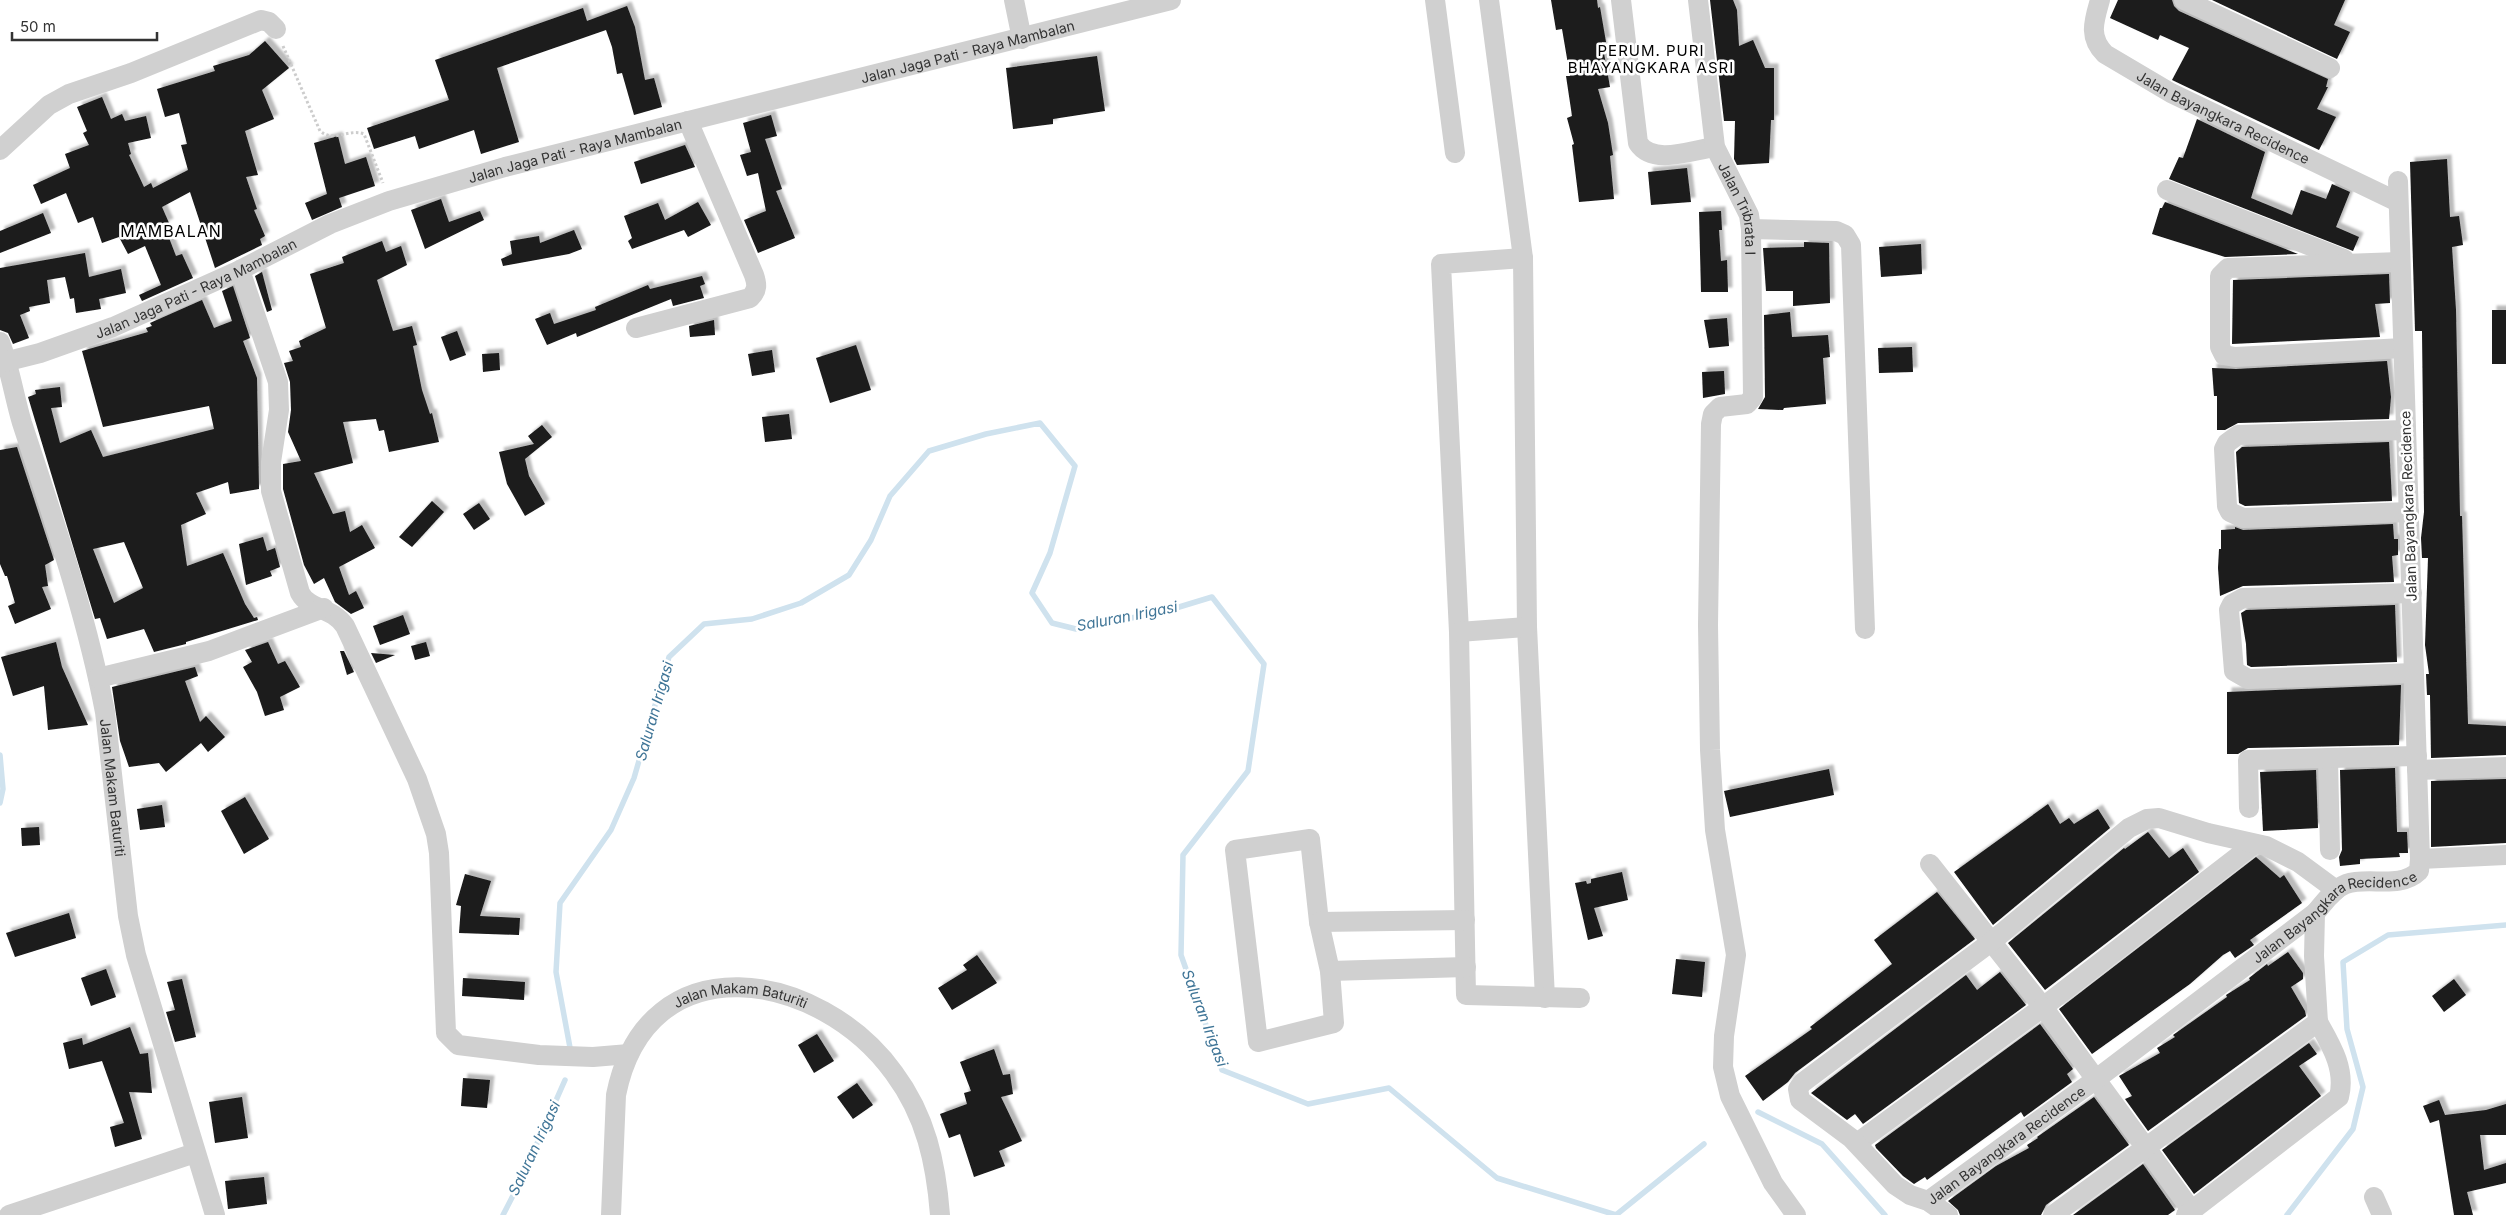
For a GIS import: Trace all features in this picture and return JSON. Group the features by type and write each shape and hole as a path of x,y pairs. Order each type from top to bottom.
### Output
{"street":[{"path":"1014,0 1022,39"},
{"name":"Jalan Jaga Pati - Raya Mambalan","path":"2,355 40,353 95,334 240,270 312,233 367,208 389,201 505,167 1022,39 1171,0"},
{"path":"1435,0 1455,152"},
{"path":"1488,0 1523,258 1527,627 1545,998"},
{"path":"1621,0 1638,143 1647,152 1658,155 1715,147"},
{"name":"Jalan Tribrata I","path":"1698,0 1715,147 1750,215 1751,229 1753,397 1747,404 1717,409 1710,424 1708,625 1710,750 1715,830 1736,955 1724,1036 1723,1067 1730,1096 1780,1196 1796,1215"},
{"name":"Jalan Bayangkara Recidence","path":"2100,0 2092,28 2094,38 2105,54 2171,93 2398,202"},
{"path":"2184,0 2330,68"},
{"path":"0,150 48,105 69,94 131,73 261,20 270,22 276,30"},
{"path":"636,328 750,298 756,292 757,285 754,275 688,121"},
{"name":"Jalan Bayangkara Recidence","path":"1991,942 1802,1083 1798,1089 1800,1100 1857,1143 1895,1185 1910,1195 1928,1201 2095,1080 2315,913 2336,890 2348,884 2405,880 2418,871 2420,859 2398,181"},
{"path":"2167,190 2352,263"},
{"path":"1751,229 1834,230 1845,235 1851,245 1865,629"},
{"path":"1523,258 1441,264 1459,632 1466,994 1580,998"},
{"path":"2400,262 2228,268 2220,276 2220,347 2224,356 2234,357 2403,348"},
{"path":"240,270 278,382 279,410 271,462 271,491 300,593 311,604 324,608 336,615 345,626 417,779 431,815 439,853 444,1026 447,1036 454,1044 461,1046 538,1056 593,1057 629,1054"},
{"name":"Jalan Makam Baturiti","path":"2,355 71,575 98,678 105,712 128,916 144,986 215,1215"},
{"path":"2406,430 2238,435 2227,442 2224,449 2227,506 2230,512 2243,518 2409,512"},
{"path":"2412,593 2243,598 2232,604 2229,610 2234,671 2248,679 2414,673"},
{"path":"98,678 209,651 324,608"},
{"path":"1459,632 1527,627"},
{"path":"2328,758 2330,850"},
{"path":"2249,808 2242,760 2328,758 2506,767"},
{"path":"1991,942 2129,828 2147,819 2159,818 2254,845 2266,846 2282,852 2336,890"},
{"path":"1310,839 1319,922 1330,971 1334,1023 1258,1042 1235,850 1310,839"},
{"path":"1857,1143 2043,1007 2254,845"},
{"path":"2420,859 2506,855"},
{"path":"1930,864 2043,1007 2189,1213 2339,1097 2341,1088 2340,1068 2329,1041 2318,1022 2314,956 2315,913"},
{"path":"1319,922 1465,920"},
{"path":"1330,971 1466,967"},
{"name":"Jalan Makam Baturiti","path":"611,1215 616,1095 629,1054 640,1035 663,1012 683,999 706,990 730,986 754,987 790,996 810,1004 848,1026 889,1066 906,1090 922,1122 931,1149 940,1215"},
{"path":"2053,1215 2318,1022"},
{"path":"9,1215 195,1153"},
{"path":"2374,1197 2382,1215"},
{"path":"1928,1201 1948,1215"}],"path":[{"path":"276,30 318,128 324,135 330,137 358,132 365,135 389,201"}],"building":[{"path":"1551,0 1597,0 1598,8 1600,7 1606,42 1602,42 1610,87 1598,89 1608,123 1613,155 1610,156 1614,199 1579,202 1572,145 1574,144 1567,118 1572,116 1566,76 1570,76 1562,29 1556,30"},
{"path":"1710,0 1733,0 1737,10 1739,46 1753,40 1765,68 1774,68 1774,120 1771,120 1769,163 1737,165 1734,159 1735,121 1724,121"},
{"path":"2118,0 2172,0 2174,6 2179,11 2328,79 2326,87 2328,87 2317,109 2336,117 2319,150 2172,80 2189,48 2160,35 2158,40 2110,18"},
{"path":"2212,0 2345,0 2334,25 2350,32 2337,59"},
{"path":"627,6 635,27 645,80 654,78 662,107 634,115 622,73 617,74 612,47 606,30 497,68 519,142 481,154 474,130 419,149 415,136 374,149 367,128 449,100 435,60 583,8 587,21"},
{"path":"265,41 289,68 262,90 274,119 245,131 258,175 246,177 257,209 254,210 265,236 260,239 262,245 215,268 190,192 162,207 169,223 164,225 176,256 182,254 193,278 142,301 139,295 161,285 145,246 128,254 119,237 102,243 93,217 78,223 66,193 41,204 33,185 70,168 65,154 89,145 83,133 87,131 77,107 102,97 111,119 122,114 125,121 146,116 151,138 128,143 131,154 129,155 144,187 151,183 153,188 188,170 181,145 187,144 179,113 165,117 157,89 215,71 213,66 249,55"},
{"path":"1097,56 1105,111 1053,119 1053,124 1013,129 1006,68"},
{"path":"771,115 777,136 765,139 782,189 776,191 795,238 758,253 744,220 766,211 758,173 747,176 740,155 751,152 743,123"},
{"path":"2197,119 2265,152 2251,198 2292,215 2301,190 2326,199 2332,184 2350,192 2336,227 2359,237 2353,251 2169,179 2179,157 2183,158"},
{"path":"338,136 345,164 366,157 375,186 339,198 342,207 312,220 305,203 327,194 314,143"},
{"path":"685,145 695,167 641,184 634,162"},
{"path":"2447,159 2450,217 2459,216 2463,245 2452,247 2456,310 2460,516 2462,516 2468,724 2506,726 2506,755 2431,758 2430,695 2427,695 2426,674 2429,674 2425,645 2428,558 2422,558 2421,538 2424,512 2422,331 2415,331 2410,162"},
{"path":"1687,168 1691,202 1651,205 1648,172"},
{"path":"441,199 449,222 480,211 484,220 425,249 411,210"},
{"path":"698,202 711,225 688,237 684,230 632,249 628,241 632,238 624,216 658,203 665,220"},
{"path":"2165,202 2298,254 2225,257 2152,234 2160,208 2162,208"},
{"path":"1721,211 1722,230 1719,230 1721,261 1727,260 1728,292 1701,292 1699,212"},
{"path":"43,213 51,233 0,253 0,231"},
{"path":"574,230 582,249 569,254 503,266 501,259 512,254 510,241 539,236 540,243"},
{"path":"382,241 386,252 401,246 407,265 377,280 393,331 412,326 417,345 413,346 422,390 430,414 432,413 439,442 389,452 384,430 379,431 376,419 343,422 353,463 314,473 333,514 345,511 350,532 362,525 375,548 339,567 349,595 356,591 364,608 351,614 335,602 324,578 314,584 304,565 283,489 283,464 301,461 288,432 291,410 290,382 284,363 293,361 289,351 301,347 299,341 326,328 310,274 344,263 342,257"},
{"path":"1804,242 1829,243 1830,303 1793,306 1793,291 1766,291 1763,248 1804,247"},
{"path":"1921,244 1922,274 1881,277 1879,247"},
{"path":"85,253 89,277 121,269 126,293 99,299 101,309 76,313 74,298 70,299 65,277 47,280 50,303 29,307 30,311 20,315 29,338 13,344 8,333 0,330 0,268"},
{"path":"262,272 272,310 267,312 255,276"},
{"path":"2389,274 2390,303 2375,304 2380,337 2232,344 2233,280"},
{"path":"702,276 705,284 700,286 704,298 673,306 671,299 577,337 576,333 547,345 535,319 550,313 554,324 596,310 595,307 648,285 650,289"},
{"path":"233,286 250,338 243,341 257,378 259,489 230,494 228,482 196,493 206,514 181,525 187,566 223,553 245,604 254,618 257,617 258,620 186,642 186,644 154,652 144,629 107,639 100,618 95,619 28,397 36,394 35,390 60,387 62,407 51,408 60,443 91,430 103,457 214,429 209,406 103,427 82,351 148,332 146,328 152,326 150,323 202,300 214,328 232,321 222,291","holes":["124,542 143,588 114,603 93,549"]},
{"path":"2492,310 2506,310 2506,364 2492,364"},
{"path":"1790,312 1792,337 1828,335 1830,357 1823,358 1826,404 1784,408 1783,410 1758,409 1765,397 1764,315"},
{"path":"1727,318 1729,346 1709,348 1704,320"},
{"path":"714,320 715,335 690,337 689,326"},
{"path":"457,331 466,355 450,361 441,337"},
{"path":"856,345 871,390 830,403 816,358"},
{"path":"1912,347 1913,372 1879,373 1878,348"},
{"path":"772,350 775,372 752,376 748,354"},
{"path":"499,353 500,370 483,372 482,354"},
{"path":"2387,361 2391,397 2389,419 2238,423 2225,430 2217,430 2217,396 2214,396 2212,368 2236,369"},
{"path":"1724,371 1725,394 1703,398 1702,372"},
{"path":"789,414 792,439 765,442 762,417"},
{"path":"542,425 552,437 525,459 529,476 545,504 525,516 507,484 499,452 534,444 528,436"},
{"path":"2389,442 2392,501 2245,506 2239,503 2236,452 2242,447"},
{"path":"17,447 54,560 45,565 48,586 42,587 51,609 15,624 8,606 15,603 7,576 5,576 0,564 0,450"},
{"path":"432,501 444,512 412,547 399,537"},
{"path":"479,503 490,519 474,530 463,514"},
{"path":"2393,524 2394,539 2398,539 2398,555 2392,556 2394,582 2243,586 2220,596 2218,568 2221,530 2235,529 2235,527 2243,530"},
{"path":"263,537 267,551 275,548 280,567 270,571 272,576 246,585 239,544"},
{"path":"2395,605 2397,662 2251,667 2247,665 2241,613 2246,610"},
{"path":"403,615 410,634 380,645 373,626"},
{"path":"56,642 62,667 88,725 48,730 44,686 13,696 1,657"},
{"path":"268,642 278,664 285,661 300,687 280,697 284,710 265,716 257,692 243,667 252,662 245,650"},
{"path":"426,642 430,656 415,660 411,646"},
{"path":"340,651 344,651 354,672 347,675"},
{"path":"371,653 395,655 376,663"},
{"path":"195,667 198,676 185,681 200,722 206,716 225,737 208,752 201,743 166,772 159,763 129,767 120,741 112,687"},
{"path":"2401,685 2399,745 2248,748 2238,754 2227,754 2227,692"},
{"path":"2395,768 2397,832 2407,832 2408,853 2399,853 2400,857 2360,859 2360,864 2340,866 2339,857 2342,850 2340,770"},
{"path":"1829,769 1834,795 1730,817 1724,791"},
{"path":"2316,770 2318,828 2263,831 2260,772"},
{"path":"2506,779 2506,843 2431,847 2431,781"},
{"path":"245,797 269,839 244,854 221,811"},
{"path":"2048,804 2060,824 2069,818 2074,824 2098,809 2110,828 1993,925 1954,872"},
{"path":"162,805 165,827 140,830 137,809"},
{"path":"39,827 40,845 22,846 21,828"},
{"path":"2148,832 2169,858 2183,848 2199,872 2045,990 2008,943 2124,848"},
{"path":"2256,857 2280,878 2284,875 2302,903 2250,940 2254,945 2235,958 2230,951 2223,955 2190,984 2092,1054 2059,1009"},
{"path":"1622,872 1628,900 1594,908 1603,936 1588,940 1575,883 1586,881 1587,884 1591,883 1591,879"},
{"path":"465,874 491,881 480,916 520,918 519,935 459,933 461,906 456,905"},
{"path":"1937,892 1975,939 1795,1073 1788,1082 1763,1101 1745,1076 1812,1029 1810,1027 1892,964 1874,940"},
{"path":"69,913 76,938 15,957 6,933"},
{"path":"2288,952 2303,973 2303,979 2291,987 2306,1016 2148,1131 2125,1099 2132,1096 2119,1076 2160,1053 2157,1048 2175,1037 2173,1035 2227,997 2226,995 2250,980 2249,978 2267,964 2268,966"},
{"path":"977,955 997,983 952,1010 938,988 967,970 963,965"},
{"path":"1676,959 1705,962 1702,997 1672,994"},
{"path":"106,969 116,997 91,1006 81,978"},
{"path":"2000,972 2026,1005 1863,1124 1855,1114 1847,1120 1811,1093 1966,975 1977,990"},
{"path":"463,978 525,982 524,1000 462,996"},
{"path":"182,979 196,1037 175,1042 166,1012 175,1010 167,982"},
{"path":"2454,979 2466,995 2444,1012 2432,996"},
{"path":"2040,1024 2073,1069 2067,1074 2072,1082 2024,1117 2021,1112 1927,1180 1925,1177 1914,1184 1903,1176 1876,1148 1875,1145"},
{"path":"130,1027 140,1054 148,1053 152,1093 129,1092 142,1139 115,1147 110,1127 124,1123 102,1061 69,1069 63,1043 82,1038 83,1045"},
{"path":"817,1034 834,1061 814,1073 798,1045"},
{"path":"2309,1043 2317,1054 2299,1066 2321,1096 2194,1194 2162,1150"},
{"path":"994,1049 1003,1075 1010,1074 1013,1094 1001,1097 1022,1141 999,1151 1005,1166 974,1177 960,1134 949,1138 940,1114 967,1104 964,1093 971,1091 960,1062"},
{"path":"463,1078 490,1080 487,1108 461,1106"},
{"path":"857,1083 873,1105 853,1119 837,1097"},
{"path":"242,1097 248,1138 215,1143 209,1102"},
{"path":"2094,1097 2129,1145 2046,1205 2041,1215 1960,1215 1958,1210 1948,1201 1996,1166 2029,1148 2027,1145 2037,1137"},
{"path":"2439,1100 2445,1115 2486,1110 2506,1104 2506,1135 2480,1135 2484,1170 2506,1163 2506,1183 2467,1192 2473,1215 2454,1215 2439,1120 2430,1123 2423,1106"},
{"path":"2143,1164 2175,1210 2168,1215 2073,1215"},
{"path":"264,1177 267,1204 228,1209 225,1181"}],"waterway":[{"name":"Saluran Irigasi","path":"571,1053 556,972 560,903 611,830 634,778 669,657 704,624 752,619 801,603 849,575 871,540 890,496 929,451 986,434 1040,423 1075,466 1050,553 1032,593 1052,623 1076,629 1166,611 1212,597 1264,664 1248,771 1183,855 1181,955 1222,1070 1308,1104 1389,1088 1497,1178 1616,1215 1704,1144"},
{"name":"Saluran Irigasi","path":"0,755 3,789 0,803"},
{"name":"Saluran Irigasi","path":"2287,1215 2353,1129 2363,1087 2347,1029 2343,962 2388,935 2506,925"},
{"name":"Saluran Irigasi","path":"503,1215 520,1182 565,1080"},
{"name":"Saluran Irigasi","path":"1758,1112 1822,1144 1885,1215"}],"district":[{"name":"PERUM. PURI BHAYANGKARA ASRI","path":"1651,58"},
{"name":"MAMBALAN","path":"171,231"}]}
